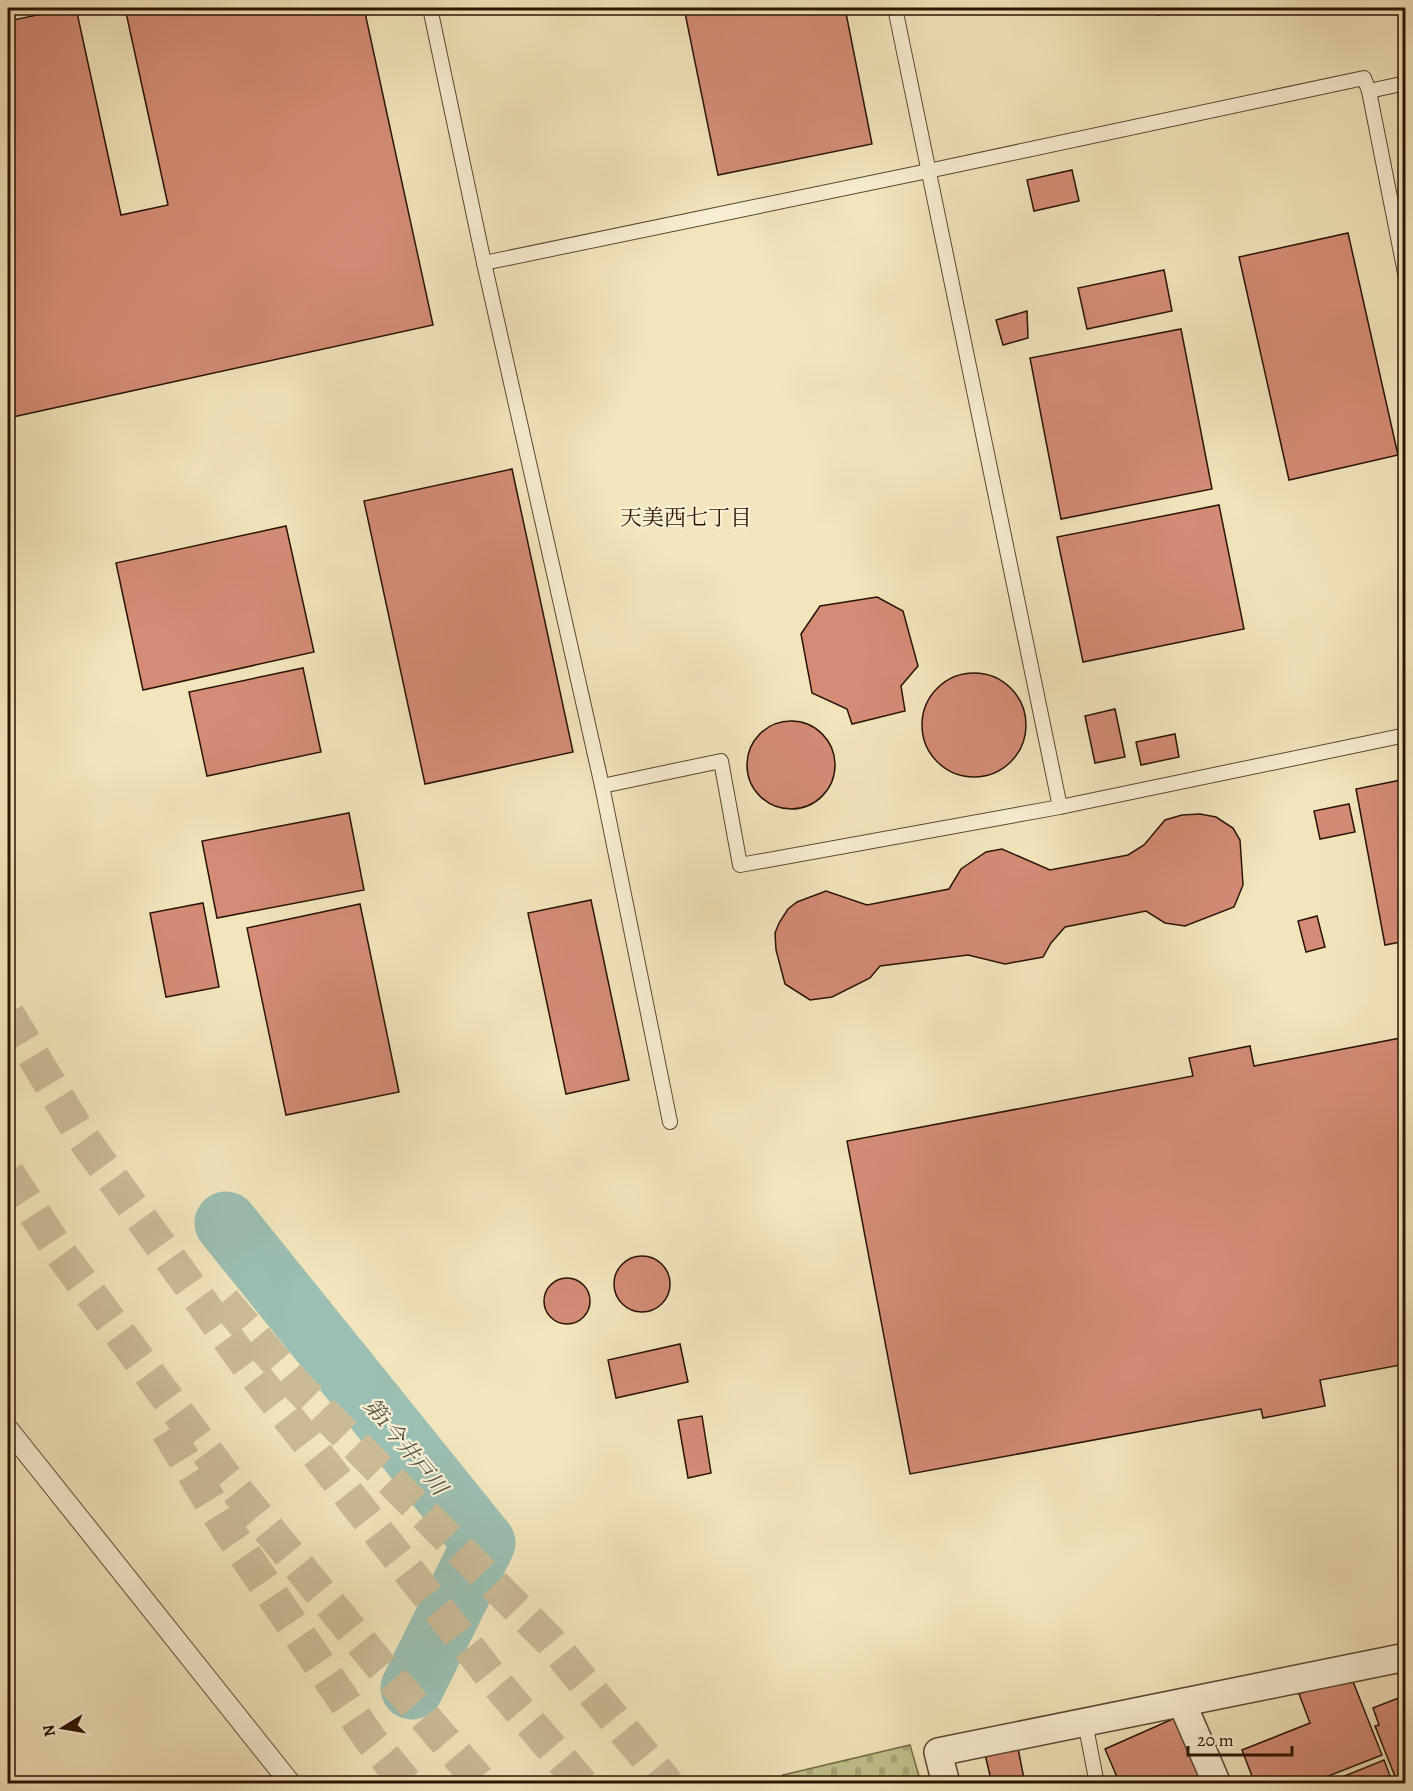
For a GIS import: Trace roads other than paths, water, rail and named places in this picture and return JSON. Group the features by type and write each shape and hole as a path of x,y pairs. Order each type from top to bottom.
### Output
{"street":[{"path":"8,1429 291,1784"},
{"path":"946,1784 938,1752 1406,1657"},
{"path":"1182,1703 1217,1784"}],"lane":[{"path":"430,8 484,263 602,786 670,1122"},
{"path":"895,8 1060,807"},
{"path":"484,263 1364,78 1369,92 1406,278"},
{"path":"1369,92 1406,83"},
{"path":"602,786 721,761 740,866 1060,807 1406,735"},
{"path":"1085,1722 1097,1784"}],"waterway":[{"name":"第1今井戸川","path":"226,1223 484,1543 412,1688"}],"tunnel":[{"path":"8,1014 80,1134 250,1369 498,1685 582,1784"},
{"path":"8,1173 61,1254 224,1475 379,1664 482,1784"},
{"path":"224,1301 297,1386 550,1641 668,1784"},
{"path":"167,1431 224,1524 370,1739 407,1784"}],"district":[{"name":"天美西七丁目","path":"686,517"}]}
